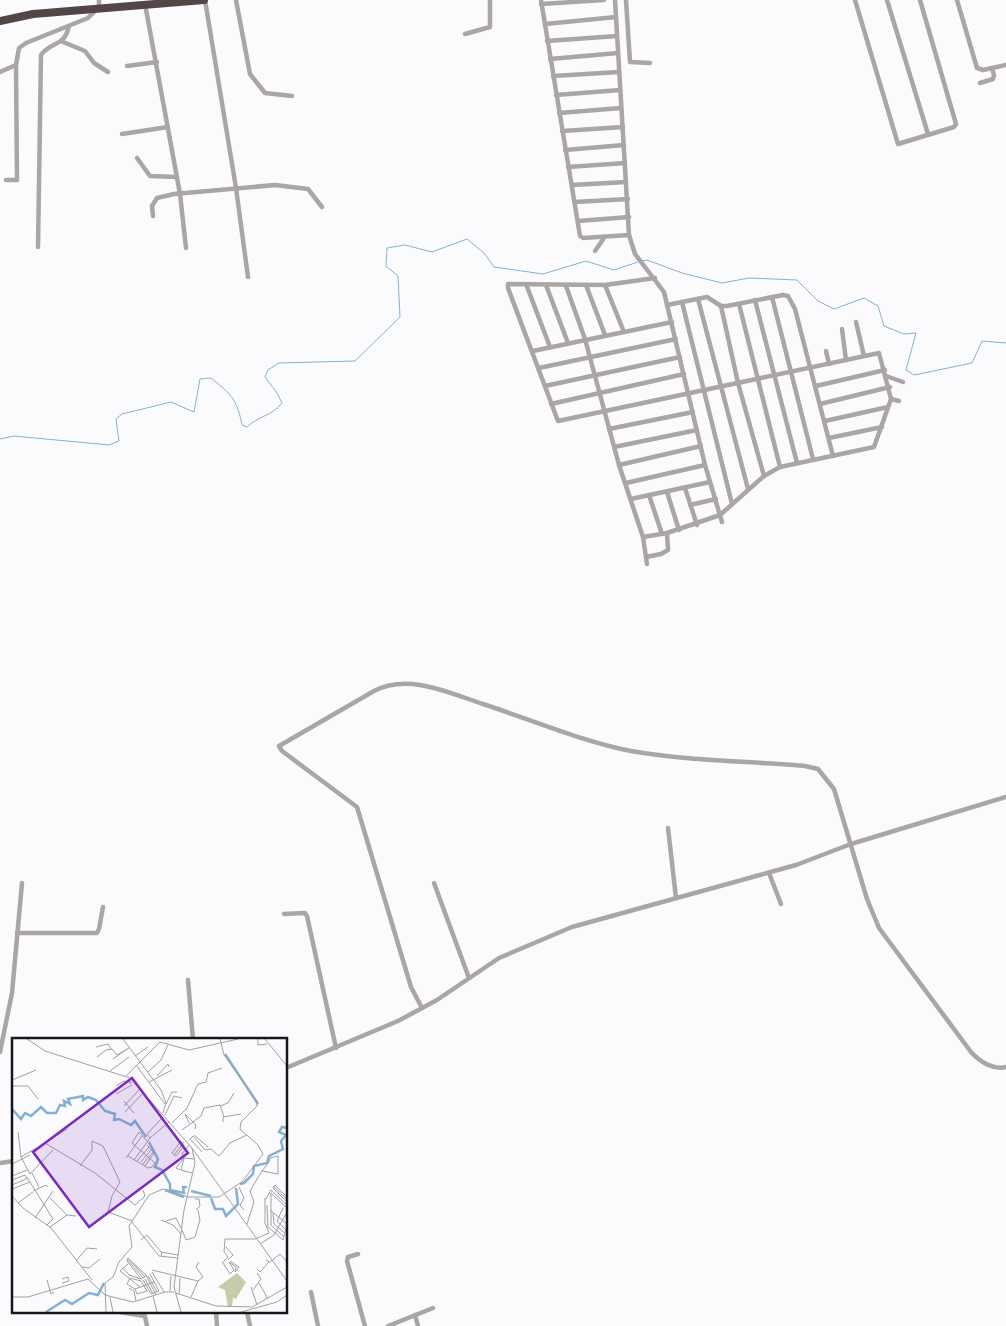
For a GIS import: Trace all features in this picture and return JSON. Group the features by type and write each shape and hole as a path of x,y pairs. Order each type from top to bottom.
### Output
{"highway":[{"path":"0,21 98,4 145,4 205,0"}],"street":[{"path":"205,0 236,188 248,276"},
{"path":"236,0 250,74 265,92 292,96"},
{"path":"466,34 490,26 490,0"},
{"path":"604,0 541,2 568,167 582,237 629,236"},
{"path":"615,0 629,236 635,254 664,292 705,465 722,522"},
{"path":"626,0 630,62 650,63"},
{"path":"854,0 898,144 954,127 956,124 920,0"},
{"path":"887,0 928,134"},
{"path":"957,0 977,68 983,70 1006,66"},
{"path":"6,180 17,180 16,65 20,48 26,43 88,18 98,4"},
{"path":"145,4 180,194 186,248"},
{"path":"545,24 616,17"},
{"path":"38,247 41,55 45,49 62,42 66,37 69,26"},
{"path":"547,40 617,36"},
{"path":"62,42 85,51 94,64 108,72"},
{"path":"550,59 618,53"},
{"path":"127,66 157,62"},
{"path":"0,72 16,65"},
{"path":"980,83 993,79 992,69"},
{"path":"553,76 619,72"},
{"path":"556,95 620,90"},
{"path":"559,113 621,108"},
{"path":"122,134 168,127"},
{"path":"562,131 622,127"},
{"path":"566,150 624,145"},
{"path":"137,158 150,176 176,177"},
{"path":"568,167 625,163"},
{"path":"572,185 626,182"},
{"path":"153,216 152,202 158,198 180,194 275,185 308,189 322,207"},
{"path":"575,202 628,199"},
{"path":"578,221 629,217"},
{"path":"595,251 604,238"},
{"path":"643,537 679,530 720,515 764,476 780,467 874,446 891,399 890,387 879,353 604,412 560,421 556,420 533,351 508,288 510,284 586,286 655,278"},
{"path":"526,284 550,347"},
{"path":"546,285 568,343"},
{"path":"605,285 624,332"},
{"path":"566,286 585,339 619,465 643,537 647,564"},
{"path":"586,286 605,335"},
{"path":"667,305 707,297 721,306 783,295 792,301 812,368 833,456"},
{"path":"772,297 793,372 814,459"},
{"path":"698,298 748,489"},
{"path":"755,300 776,375 797,462"},
{"path":"682,302 732,504"},
{"path":"739,304 780,467"},
{"path":"721,306 738,383 764,476"},
{"path":"533,351 672,322"},
{"path":"856,322 864,356"},
{"path":"842,329 846,360"},
{"path":"539,368 676,339"},
{"path":"826,351 829,364"},
{"path":"545,386 680,357"},
{"path":"816,386 884,370"},
{"path":"551,404 684,374"},
{"path":"886,376 903,382"},
{"path":"820,404 890,387"},
{"path":"891,399 899,400"},
{"path":"824,421 888,406"},
{"path":"609,429 693,412"},
{"path":"829,438 882,427"},
{"path":"614,447 697,430"},
{"path":"619,465 701,446"},
{"path":"626,483 705,465"},
{"path":"631,499 710,482"},
{"path":"685,488 696,525"},
{"path":"667,492 679,530"},
{"path":"646,557 661,554 668,550 665,533 649,495"},
{"path":"690,505 716,499"},
{"path":"422,1008 411,987 357,807 282,751 279,746 384,686 405,682 438,689 630,750 666,756 814,767 822,773 834,789 868,899 882,932 976,1058 992,1067 1006,1067"},
{"path":"288,1067 398,1021 519,948 572,927 769,873 851,844 1006,796"},
{"path":"668,828 676,898"},
{"path":"769,873 781,904"},
{"path":"0,1052 12,993 22,883"},
{"path":"434,883 469,978"},
{"path":"17,933 97,933 103,907"},
{"path":"284,914 306,913 336,1048"},
{"path":"188,980 193,1038"},
{"path":"358,1254 348,1257 347,1261 365,1326"},
{"path":"311,1292 318,1326"},
{"path":"388,1326 433,1308"},
{"path":"144,1314 147,1326"},
{"path":"415,1315 418,1326"}],"waterway":[{"path":"0,439 14,436 109,445 119,441 116,419 122,414 171,402 194,412 200,379 211,378 224,388 232,398 238,409 242,425 247,427 274,411 282,403 265,377 268,370 279,363 355,361 400,317 398,276 386,266 387,248 405,245 432,252 467,239 484,253 494,267 543,274 586,261 614,270 638,262"},
{"path":"642,261 647,260 682,273 722,283 749,278 797,280 818,301 834,309 864,298 878,306 884,326 904,334 916,333 906,370 914,375 972,363 982,341 1006,343"}]}
